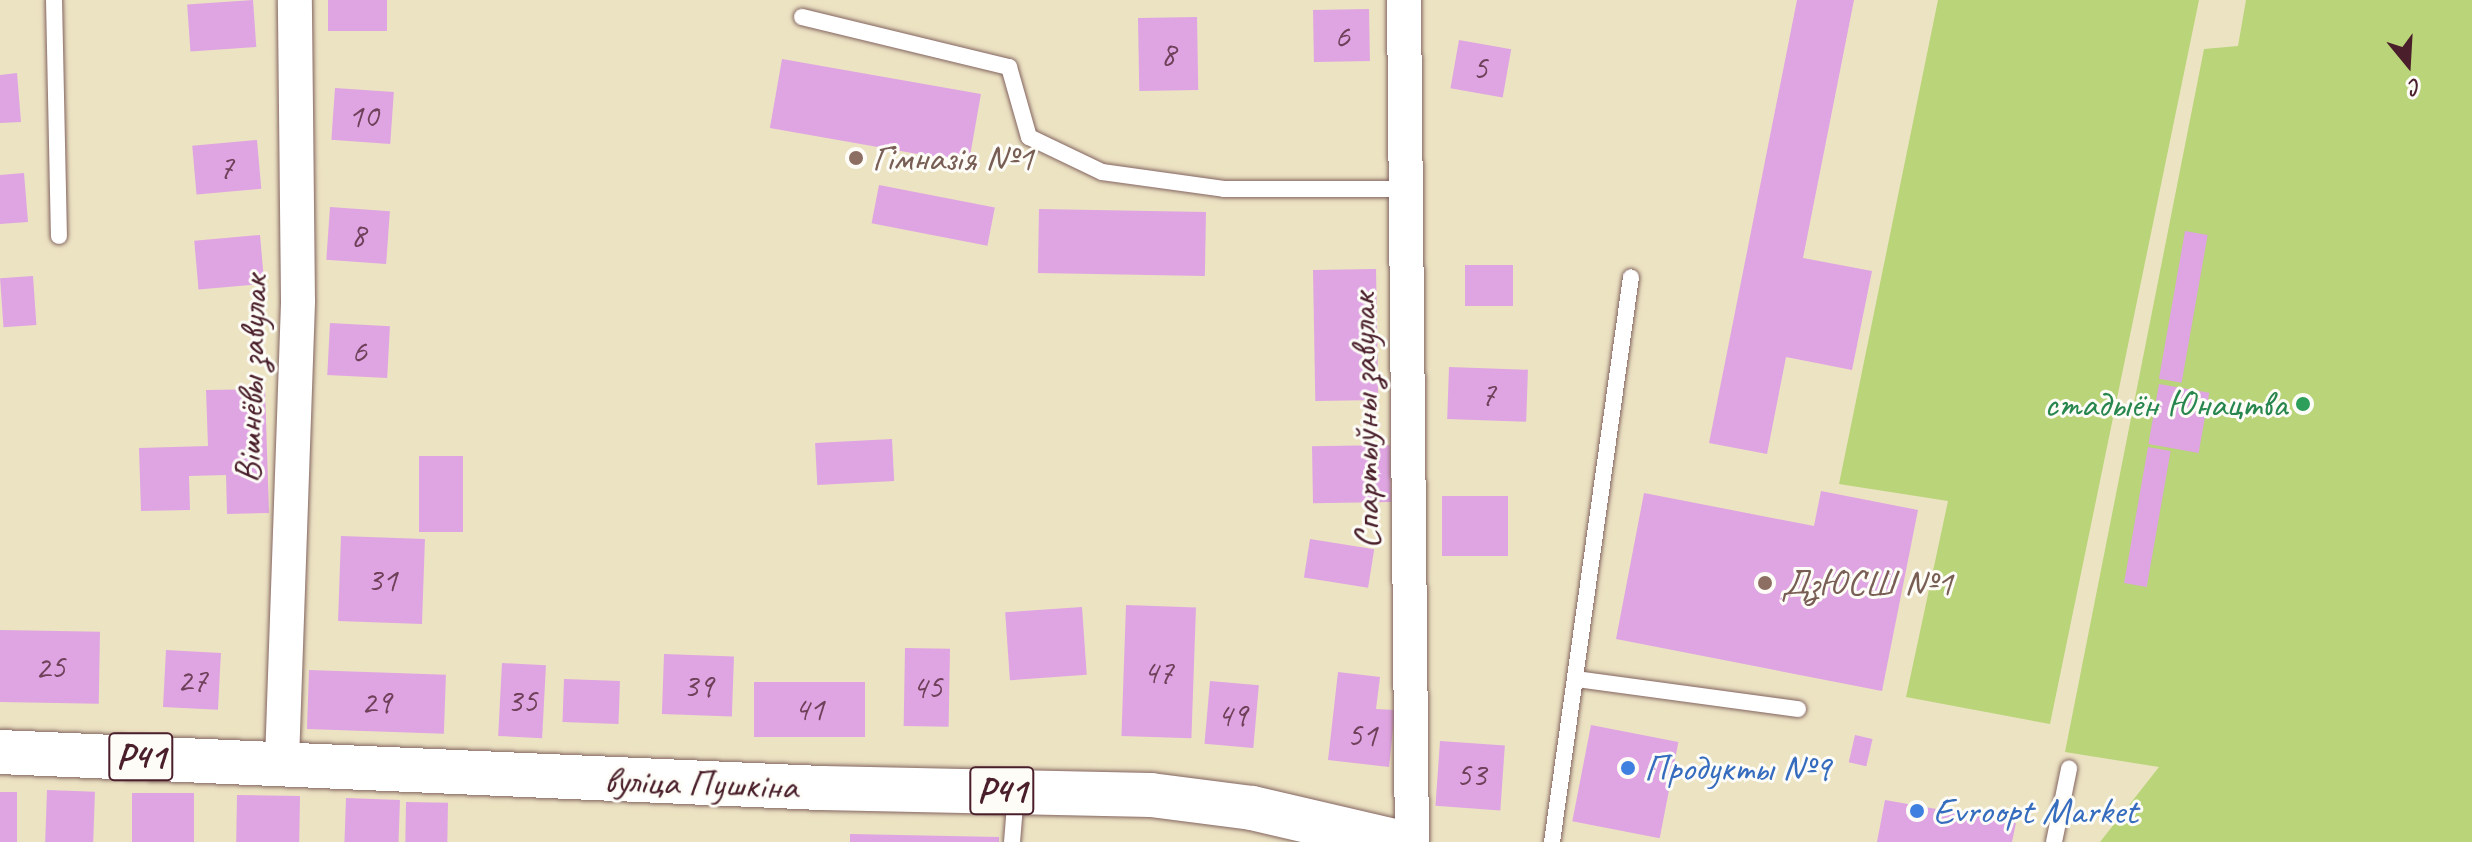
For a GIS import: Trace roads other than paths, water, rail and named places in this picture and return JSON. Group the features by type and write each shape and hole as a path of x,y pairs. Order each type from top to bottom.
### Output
{"main road":[{"name":"вуліца Пушкіна","path":"0,752 282,761 601,780 1151,795 1252,808 1398,842"}],"street":[{"name":"Вішнёвы завулак","path":"282,761 298,301 295,0"},
{"name":"Спартыўны завулак","path":"1404,0 1412,842"}],"lane":[{"path":"54,0 59,236"},
{"path":"802,17 1009,67 1029,137 1102,172 1224,189 1405,189"},
{"path":"1552,842 1631,277"},
{"path":"1576,679 1798,709"},
{"path":"2054,842 2069,769"},
{"path":"1012,842 1016,791"}],"place":[{"name":"Гімназія №1","path":"856,158"},
{"name":"стадыён Юнацтва","path":"2303,404"},
{"name":"ДзЮСШ №1","path":"1765,583"},
{"name":"Продукты №9","path":"1628,768"},
{"name":"Evroopt Market","path":"1917,811"}]}
